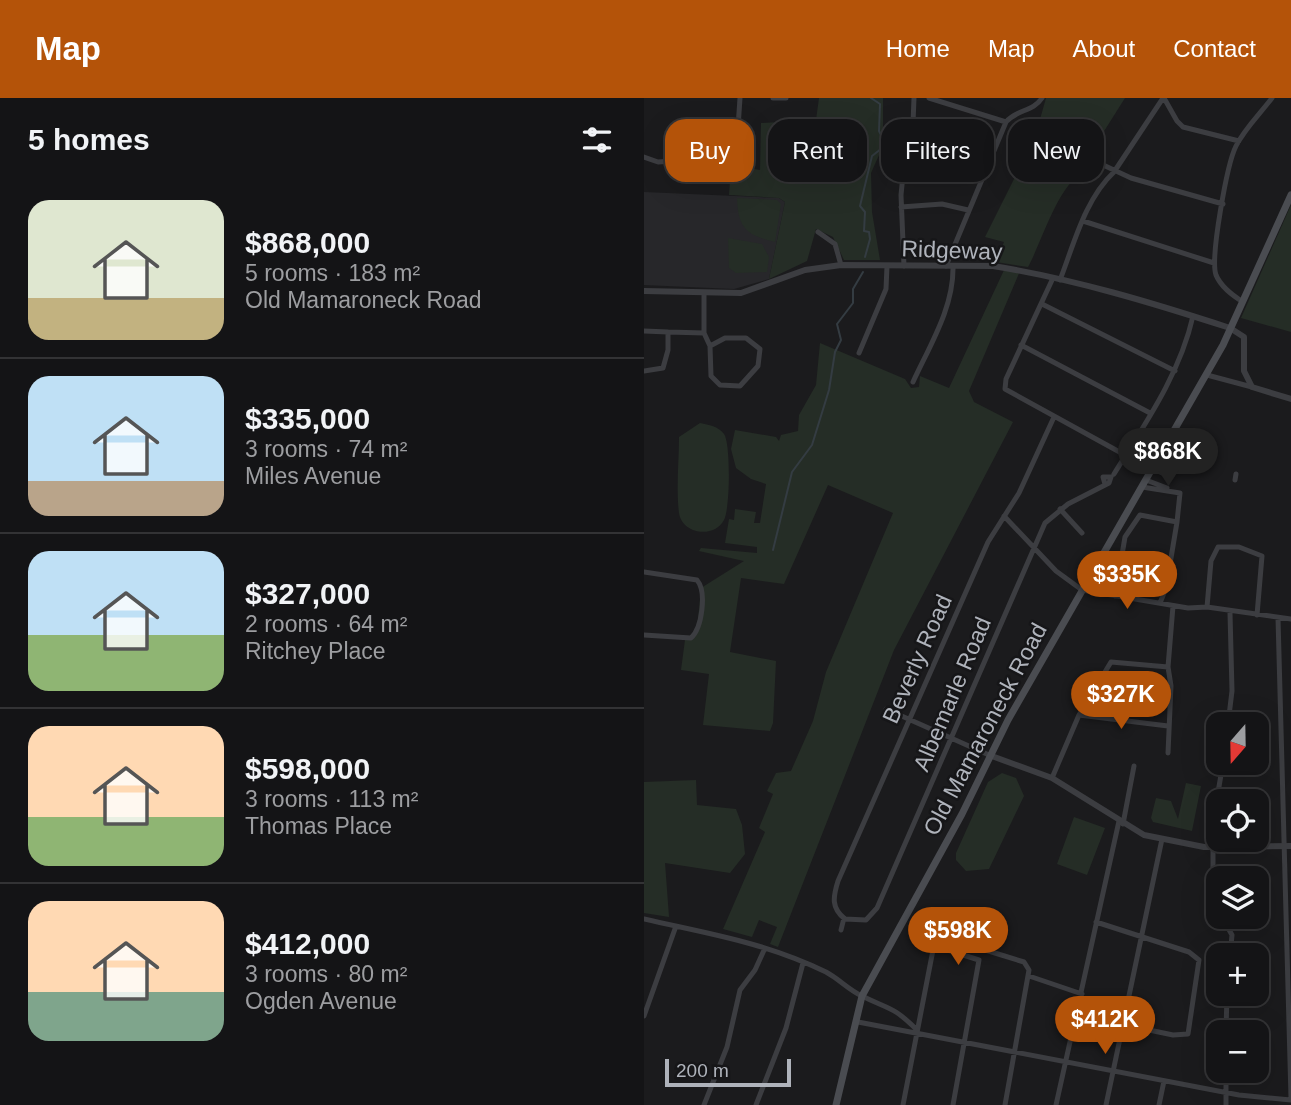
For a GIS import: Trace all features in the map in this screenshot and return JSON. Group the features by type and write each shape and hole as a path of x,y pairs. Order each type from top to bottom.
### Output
{"main road":[{"name":"Old Mamaroneck Road","path":"836,1105 858,1022 862,996 962,814 989,755 1207,375 1291,195"}],"street":[{"path":"644,157 657,162 688,160 735,172 740,98"},
{"path":"773,98 786,98"},
{"path":"914,98 914,119"},
{"path":"929,98 1006,122"},
{"path":"1125,455 1005,389 1006,379 1104,181 1114,172 1164,98 1183,127 1239,141"},
{"path":"1242,302 1222,284 1214,263 1233,155 1239,141 1272,98"},
{"path":"994,151 1006,122 1014,113 1034,108 1041,99"},
{"path":"1104,166 1114,172 1223,204"},
{"path":"903,182 904,266"},
{"path":"914,382 947,308 952,291 950,265 968,210 981,182"},
{"path":"901,207 942,204 968,210"},
{"path":"1083,221 1214,263"},
{"path":"818,232 835,244 841,265"},
{"name":"Ridgeway","path":"644,291 704,294 756,290 805,270 841,265 993,266 1056,279 1230,328"},
{"path":"859,354 886,289 887,266"},
{"path":"704,294 704,332 710,346 711,376 720,385 740,386 758,366 760,349 751,340 725,338 710,346"},
{"path":"1042,304 1175,371"},
{"path":"1114,474 1175,371 1187,344 1193,316"},
{"path":"1230,328 1244,337 1244,371 1252,387"},
{"path":"644,331 704,332"},
{"path":"644,371 663,368 668,350 668,332"},
{"path":"1021,345 1150,413"},
{"path":"1207,375 1291,399"},
{"name":"Beverly Road","path":"844,918 833,901 838,881 988,542 1019,493 1054,417"},
{"path":"1153,468 1167,475 1183,468"},
{"name":"Albemarle Road","path":"844,918 860,922 872,915 877,908 1045,523 1060,509 1105,484"},
{"path":"1144,484 1180,493 1166,588 1160,603"},
{"path":"1060,509 1082,533"},
{"path":"1115,596 1125,537 1140,515 1177,522"},
{"path":"1004,516 1069,583 1082,590 1173,606 1208,607 1230,613 1291,619"},
{"path":"1208,607 1212,556 1218,547 1240,547 1262,556 1257,615"},
{"path":"644,572 697,580 702,596 697,630 691,638 644,635"},
{"path":"1119,578 1146,587 1166,588"},
{"path":"1168,753 1171,686 1168,667 1173,606"},
{"path":"1229,712 1232,691 1230,613"},
{"path":"858,1022 916,1031 964,1043 1226,1093 1291,1099 1288,846 1278,618"},
{"path":"1052,778 1079,715 1111,662 1168,667"},
{"path":"886,709 989,755 1052,778 1121,822 1161,839 1206,846"},
{"path":"1079,715 1168,726"},
{"path":"1056,1105 1134,766"},
{"path":"1107,1105 1161,839"},
{"path":"1269,846 1288,846"},
{"path":"841,930 844,918"},
{"path":"644,919 725,935 803,962 828,973 862,996 891,1007 916,1031"},
{"path":"1096,922 1195,956 1199,960 1188,1034 1173,1035 1125,1025"},
{"path":"644,1016 676,926"},
{"path":"704,1105 727,1046 740,990 755,970 765,948"},
{"path":"903,1105 933,951 941,948 979,960 953,1105"},
{"path":"982,949 1028,964 1029,976 1005,1105"},
{"path":"756,1105 786,1028 803,962"},
{"path":"1029,976 1082,994"},
{"path":"1159,1105 1164,1081"},
{"path":"1226,1083 1226,1105"}],"shaded area":[{"path":"819,98 883,98 881,150 871,173 872,212 880,260 844,260 833,237 816,229 807,261 769,279 785,202 779,198 729,195 730,182 754,182 754,169 760,170 761,123 768,123 768,182 867,182 867,119 816,119"},
{"path":"1046,98 1125,98 1104,131 1104,119 1040,119"},
{"path":"1012,182 1072,182 1058,201 1028,267 996,262 1004,242 985,237"},
{"path":"644,192 779,198 785,202 769,279 734,289 644,285"},
{"path":"737,198 777,200 781,204 775,242 757,237 746,229 739,217"},
{"path":"1291,205 1291,332 1241,318"},
{"path":"728,238 762,244 769,257 767,272 736,273 729,268"},
{"path":"1005,268 1020,271 969,391 974,402 1013,422 894,650 778,947 770,944 777,927 759,920 752,937 723,929 765,832 759,828 773,794 767,791 776,773 791,771 813,721 826,672 893,513 828,485 784,584 741,578 730,652 776,661 773,723 770,731 703,725 709,674 681,670 685,640 697,630 701,588 744,561 699,551 701,548 757,553 757,547 725,543 729,519 734,520 735,509 756,512 754,523 760,523 766,484 751,479 736,468 731,449 735,430 776,437 779,441 781,435 798,431 799,415 816,385 820,343 905,379 911,388 919,387 920,376 949,388"},
{"path":"700,423 722,431 729,463 728,503 724,520 713,530 706,532 686,526 681,520 678,504 679,437"},
{"path":"1002,773 1016,778 1024,796 989,869 966,871 956,860 956,853 988,782"},
{"path":"696,780 697,805 736,809 742,825 745,854 730,873 665,863 669,917 644,913 644,782"},
{"path":"1186,783 1201,786 1192,831 1153,822 1151,818 1156,798 1171,801 1178,819"},
{"path":"1074,817 1105,828 1087,875 1057,864"}],"waterway":[{"path":"865,257 870,239 869,232 864,231 865,212 860,206 872,156 886,145 879,131 880,104 871,98"},
{"path":"773,550 792,472 812,445 829,390 835,352 841,340 837,324 853,303 853,289 863,272"}]}
